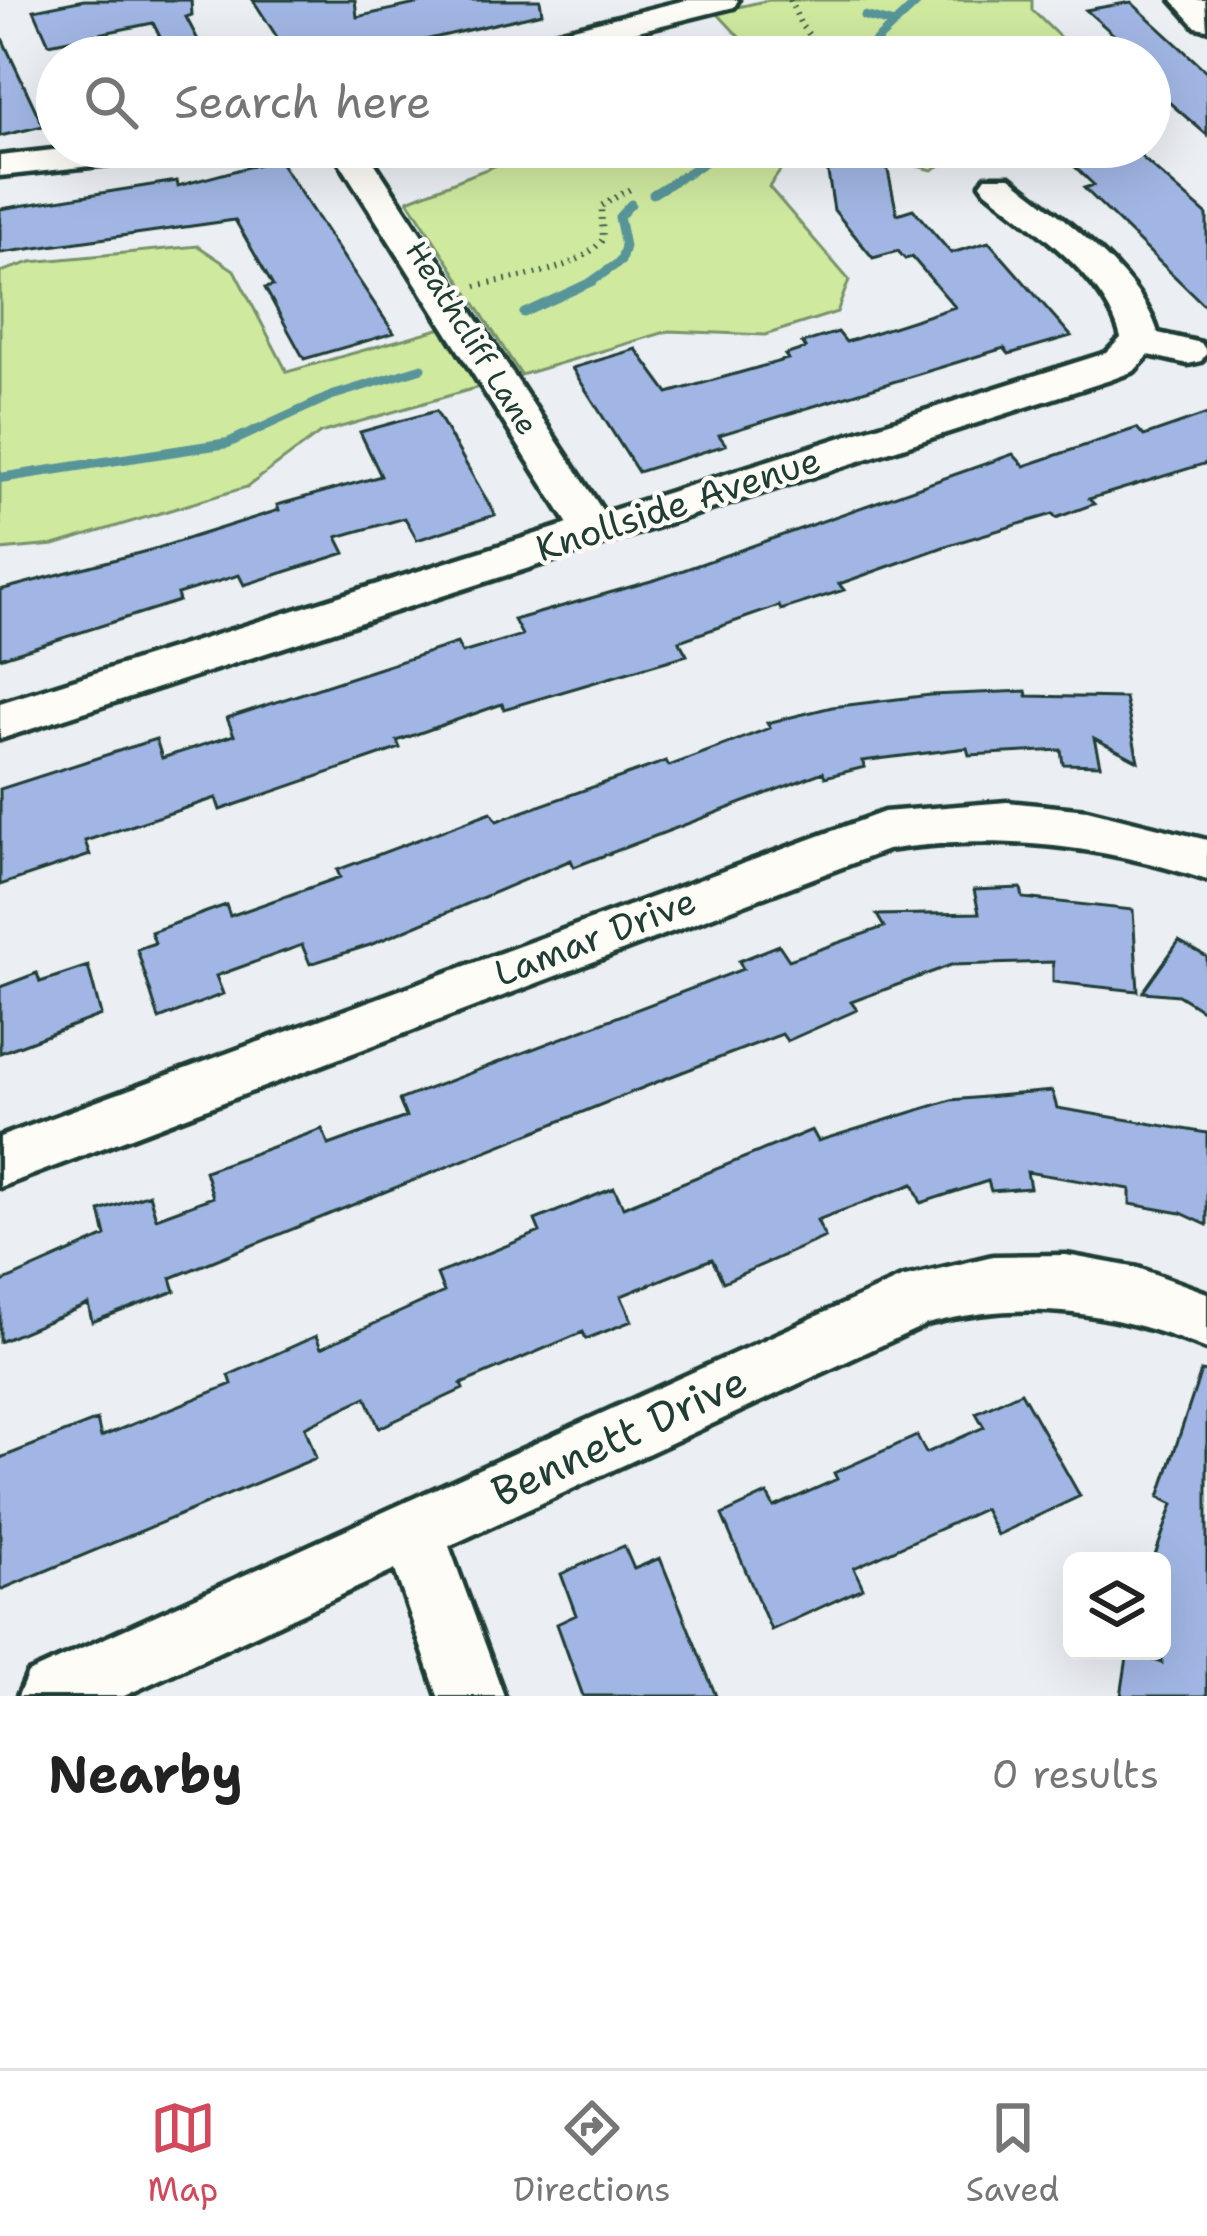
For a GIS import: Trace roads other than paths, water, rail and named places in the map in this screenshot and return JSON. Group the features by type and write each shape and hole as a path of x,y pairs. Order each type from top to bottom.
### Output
{"street":[{"path":"580,36 723,0"},
{"path":"1186,0 1207,20"},
{"path":"0,166 36,162"},
{"name":"Heathcliff Lane","path":"361,168 593,531"},
{"path":"988,168 1126,304 1136,318 1141,341 1188,352"},
{"name":"Knollside Avenue","path":"0,722 1096,371 1120,362 1141,341"},
{"name":"Lamar Drive","path":"0,1162 884,832 950,820 1038,822 1142,840 1207,860"},
{"name":"Bennett Drive","path":"51,1696 855,1326 952,1288 1036,1280 1098,1286 1207,1321"},
{"path":"413,1533 471,1696"}],"waterway":[{"path":"881,36 920,0"},
{"path":"865,16 894,24"},
{"path":"653,194 696,168"},
{"path":"524,313 591,282 621,261 625,246 619,217 631,204"},
{"path":"248,434 331,396 422,368"},
{"path":"0,478 228,443 254,431"}]}
